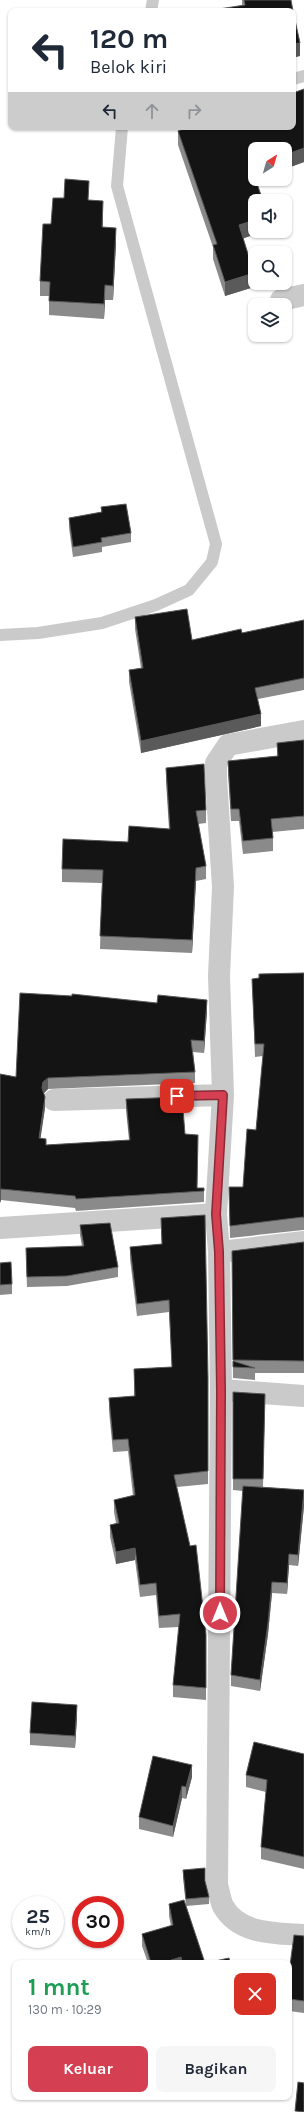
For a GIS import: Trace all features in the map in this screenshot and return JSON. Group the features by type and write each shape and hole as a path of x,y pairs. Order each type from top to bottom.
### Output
{"street":[{"path":"290,298 304,295"},
{"path":"304,731 228,744 216,763 216,788 223,887 219,976 223,1095 216,1214 219,1252 221,1390 217,1885 223,1905 232,1918 243,1926 269,1933 304,1935"},
{"path":"54,1100 223,1095"},
{"path":"0,1228 216,1214"},
{"path":"219,1252 304,1242"},
{"path":"221,1390 304,1396"}],"lane":[{"path":"0,635 38,633 102,623 156,605 189,590 212,562 216,544 117,186 122,130"}],"building":[{"path":"244,0 291,0 292,8 226,8 245,5"},
{"path":"296,25 300,43 296,44"},
{"path":"304,89 304,148 292,152 292,142 248,142 248,186 258,186 261,194 248,194 248,222 239,225 248,254 248,275 225,282 213,245 217,244 178,131 296,130 296,92"},
{"path":"65,179 89,181 88,200 103,201 102,227 116,228 113,286 105,285 104,304 49,301 50,282 40,281 43,224 51,224 53,198 64,198"},
{"path":"126,504 131,533 101,538 102,542 73,547 69,518 102,512 101,507"},
{"path":"187,609 192,640 241,629 242,633 304,620 304,678 255,688 261,714 141,741 129,670 143,668 135,617"},
{"path":"304,740 304,816 271,819 273,838 243,841 239,809 231,809 228,761 278,756 277,743"},
{"path":"204,764 206,810 196,811 206,866 196,868 192,940 100,936 103,870 62,869 63,839 128,842 129,826 170,829 166,768"},
{"path":"304,973 304,1218 230,1226 229,1187 243,1187 247,1129 256,1130 264,1044 255,1044 252,979 259,978 259,974"},
{"path":"20,993 72,996 72,994 157,1003 158,995 207,1000 204,1041 191,1040 195,1072 48,1078 43,1082 42,1088 45,1097 39,1138 46,1139 46,1145 130,1140 126,1099 182,1097 185,1134 198,1135 197,1188 204,1188 204,1191 76,1199 75,1196 1,1189 0,1192 0,1074 16,1077"},
{"path":"205,1215 208,1471 174,1475 190,1546 196,1545 206,1635 206,1688 173,1685 180,1614 159,1616 156,1583 140,1585 135,1548 116,1552 110,1525 119,1523 114,1500 135,1495 128,1439 113,1440 109,1398 135,1396 134,1369 172,1367 169,1300 137,1304 130,1247 162,1244 161,1218"},
{"path":"110,1223 118,1267 67,1276 27,1277 26,1248 84,1246 80,1225"},
{"path":"304,1242 304,1361 233,1360 232,1251"},
{"path":"11,1262 12,1284 0,1285 0,1263"},
{"path":"233,1361 255,1368 233,1367"},
{"path":"233,1392 265,1394 263,1479 233,1479"},
{"path":"243,1486 304,1490 298,1555 289,1554 287,1583 272,1582 260,1680 231,1675"},
{"path":"32,1702 77,1705 75,1736 30,1733"},
{"path":"254,1742 304,1754 304,1857 261,1847 267,1780 246,1775"},
{"path":"153,1756 192,1765 186,1787 182,1786 173,1826 139,1817"},
{"path":"205,1868 205,1881 209,1897 186,1899 183,1870"},
{"path":"184,1900 204,1960 182,1960 181,1957 172,1960 150,1960 142,1934 173,1925 169,1904"},
{"path":"294,1935 304,1936 304,2001 292,1999 292,1960 291,1960"},
{"path":"298,2082 304,2083 304,2112 295,2111"}],"route":[{"path":"177,1096 223,1095 216,1214 219,1252 221,1390 220,1613"}]}
